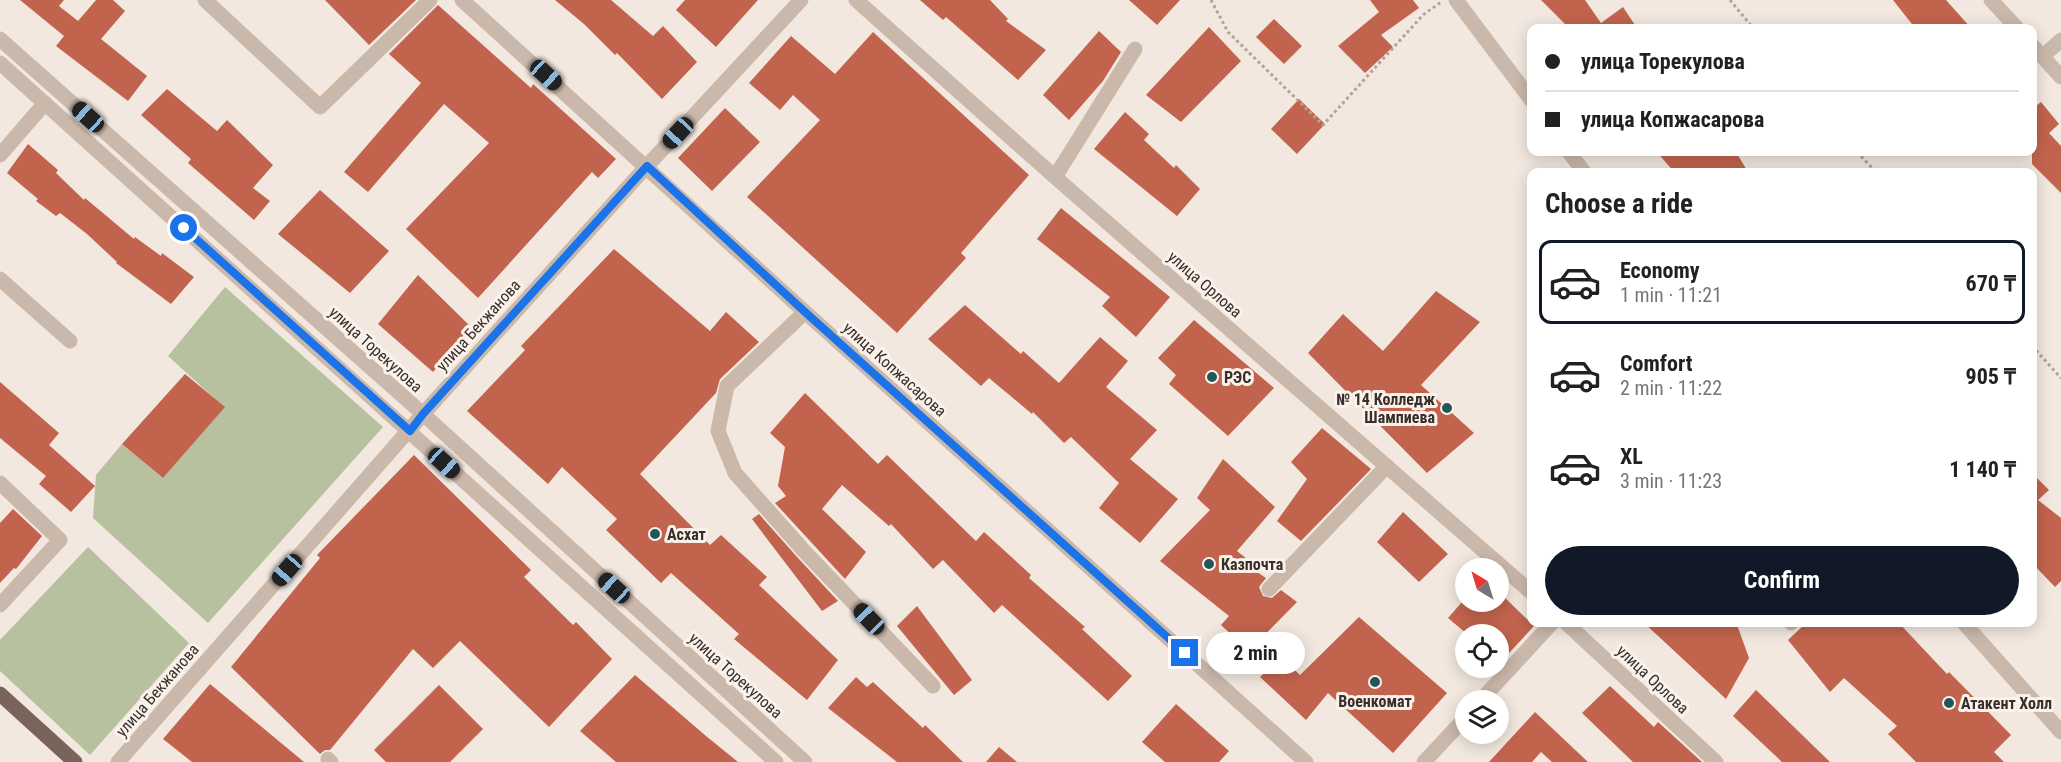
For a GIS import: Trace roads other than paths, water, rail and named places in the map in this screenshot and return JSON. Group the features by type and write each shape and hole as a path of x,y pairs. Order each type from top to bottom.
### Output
{"main road":[{"path":"0,694 75,762"}],"street":[{"path":"205,0 320,107 430,0"},
{"name":"улица Копжасарова","path":"462,0 1306,762"},
{"name":"улица Бекжанова","path":"118,762 423,414 801,0"},
{"name":"улица Орлова","path":"856,0 1054,177 1527,588"},
{"path":"1990,0 2013,24"},
{"path":"1465,3 1527,94"},
{"name":"улица Торекулова","path":"0,39 423,414 805,762"},
{"path":"2061,40 2038,51 2061,77"},
{"path":"1054,177 1135,49"},
{"path":"0,63 776,762"},
{"path":"0,155 45,103"},
{"path":"0,279 70,341"},
{"path":"805,312 727,386 718,431 735,473 805,552 933,686"},
{"path":"1269,589 1387,466"},
{"path":"0,483 60,540 0,605"},
{"path":"1490,690 1548,627"},
{"name":"улица Орлова","path":"1570,627 1716,762"},
{"path":"1967,627 2061,732"},
{"path":"1424,762 1455,729"}],"place":[{"name":"РЭС","path":"1212,377"},
{"name":"№ 14 Колледж Шампиева","path":"1447,408"},
{"name":"Асхат","path":"655,534"},
{"name":"Казпочта","path":"1209,564"},
{"name":"Военкомат","path":"1375,682"},
{"name":"Атакент Холл","path":"1949,703"}]}
